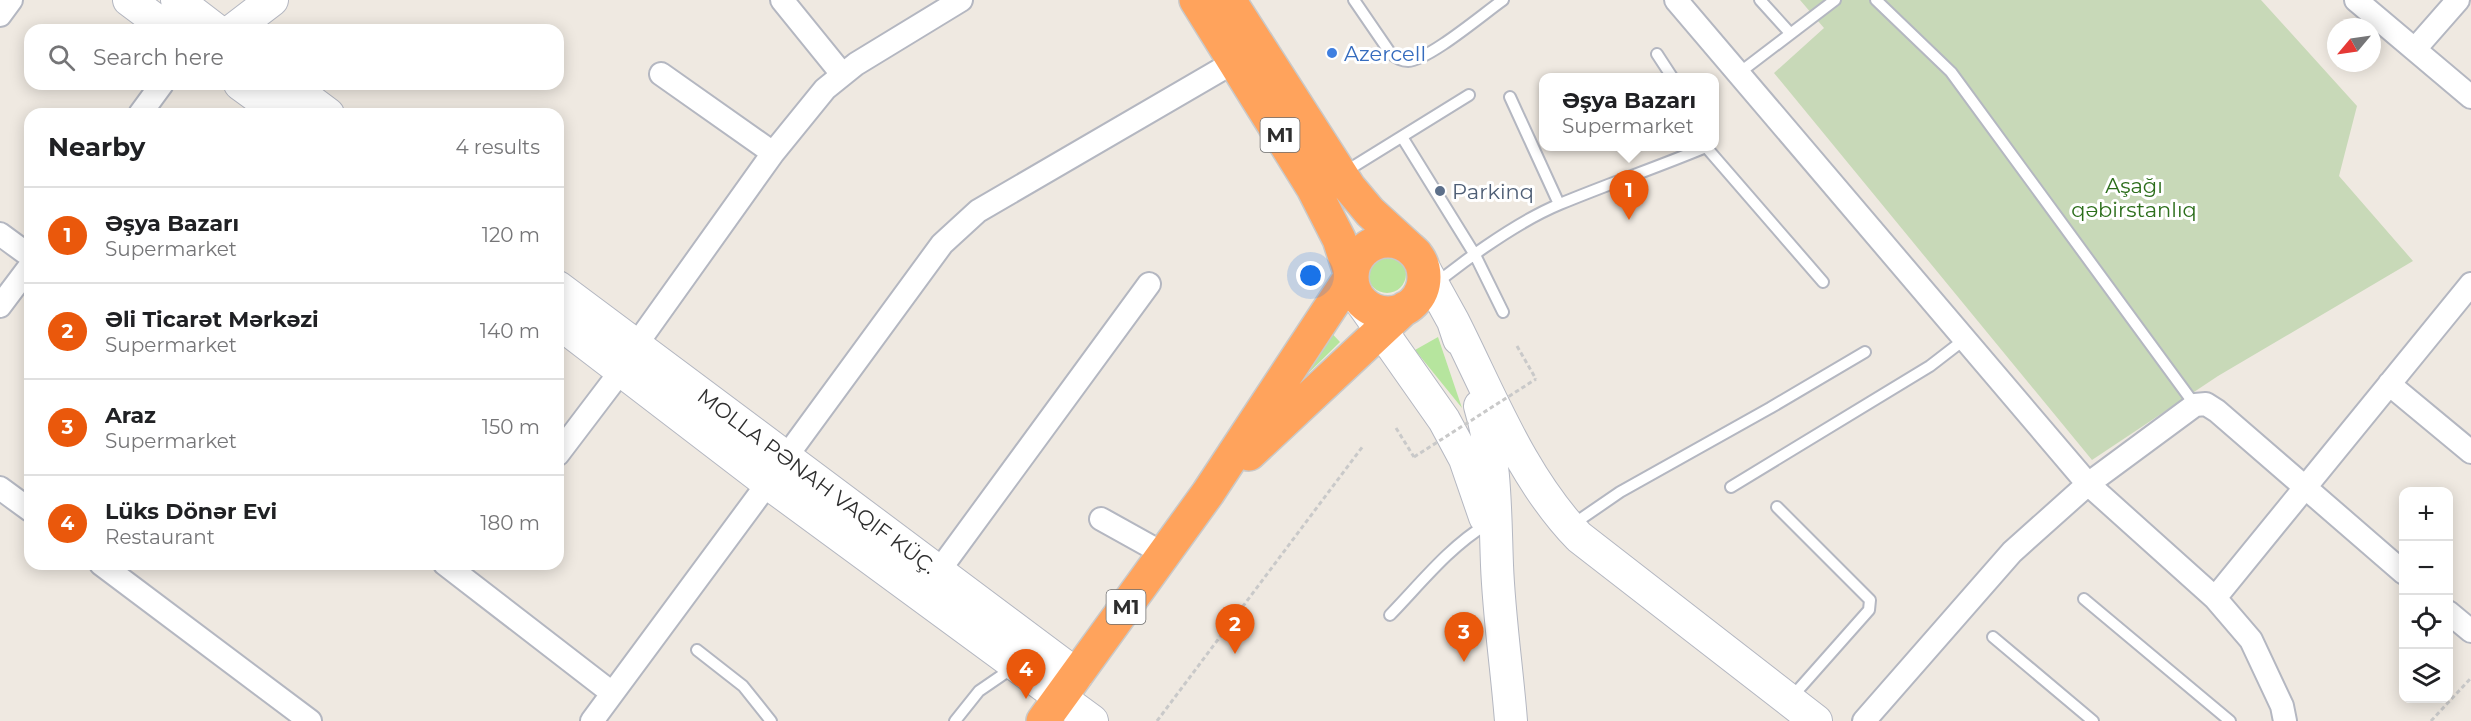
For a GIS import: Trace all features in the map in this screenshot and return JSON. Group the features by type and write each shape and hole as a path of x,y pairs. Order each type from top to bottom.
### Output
{"highway":[{"name":"M1","path":"1196,0 1313,188 1339,239 1355,288"},
{"name":"M1","path":"1229,0 1341,175 1370,212 1418,282"},
{"path":"1382,241 1394,241 1406,246 1418,282 1393,313 1381,312 1369,308 1355,288 1354,264 1360,253 1370,245 1382,241"},
{"path":"1208,493 1381,330 1418,282"},
{"path":"1208,493 1355,288"},
{"name":"M1","path":"1060,698 1208,493"}],"main road":[{"path":"129,0 200,24"},
{"path":"241,24 272,0"},
{"path":"248,90 273,108"},
{"path":"296,90 320,108"},
{"path":"1418,282 1453,321 1521,458 1539,487 1569,526 1579,537 1816,721"},
{"path":"1355,288 1443,420 1465,459 1487,524 1497,568"},
{"name":"MOLLA PƏNAH VAQIF KÜÇ.","path":"564,292 629,358 768,483 1025,653"},
{"path":"1453,321 1491,447 1495,475 1497,568 1511,721"},
{"name":"MOLLA PƏNAH VAQIF KÜÇ.","path":"564,325 629,358 786,457 938,572 1025,653 1060,698 1092,721"}],"street":[{"path":"0,15 11,0"},
{"path":"782,0 842,74"},
{"path":"1676,0 2088,484 2215,598 2251,640 2282,706 2285,721"},
{"path":"2356,0 2471,97"},
{"path":"2415,50 2458,0"},
{"path":"564,446 629,358 773,153 825,89 842,74 956,1"},
{"path":"786,457 942,244 957,228 978,211 1234,62"},
{"path":"661,74 773,153"},
{"path":"144,108 158,90"},
{"path":"0,234 24,252"},
{"path":"0,306 24,274"},
{"path":"938,572 1149,284"},
{"path":"2215,598 2471,284"},
{"path":"2389,384 2471,452"},
{"path":"1864,721 2012,552 2088,484 2195,405 2206,404 2217,411 2399,570"},
{"path":"592,721 768,483"},
{"path":"0,488 24,506"},
{"path":"1101,519 1164,554"},
{"path":"109,570 310,721"},
{"path":"469,571 612,693"},
{"path":"2453,616 2471,631"}],"lane":[{"path":"1354,0 1391,54 1400,60 1409,61 1426,55 1503,0"},
{"path":"1760,0 1790,33"},
{"path":"1739,73 1834,0"},
{"path":"1876,0 1951,72 2195,405"},
{"path":"1657,54 1669,73"},
{"path":"1341,175 1468,95"},
{"path":"1509,96 1559,204"},
{"path":"1402,137 1475,255 1503,312"},
{"path":"1418,282 1475,255 1528,220 1559,204 1696,151"},
{"path":"1709,151 1823,282"},
{"path":"1731,487 1930,366 1966,339"},
{"path":"1569,526 1620,492 1865,352"},
{"path":"1776,507 1870,600 1869,610 1789,700"},
{"path":"1390,615 1452,550 1487,524"},
{"path":"2084,599 2230,721"},
{"path":"1993,637 2093,721"},
{"path":"697,650 743,687 771,721"},
{"path":"955,721 979,691 1025,653"}],"path":[{"path":"1396,428 1414,457 1536,379 1517,346"},
{"path":"1157,721 1363,446"},
{"path":"2432,721 2471,678"}],"green space":[{"name":"Aşağı qəbirstanlıq","path":"1800,0 2261,0 2357,106 2339,176 2413,261 2218,376 2092,460 1774,73 1824,28"},
{"path":"1387,255 1401,260 1406,274 1401,288 1387,293 1373,288 1368,274 1373,260"},
{"path":"1325,326 1340,342 1275,406"},
{"path":"1438,337 1462,408 1415,350"}],"place":[{"name":"Azercell","path":"1332,53"},
{"name":"Parkinq","path":"1440,191"},
{"name":"Əşya Bazarı","path":"1629,220"},
{"name":"Əli Ticarət Mərkəzi","path":"1235,654"},
{"name":"Araz","path":"1464,662"},
{"name":"Lüks Dönər Evi","path":"1026,699"}]}
